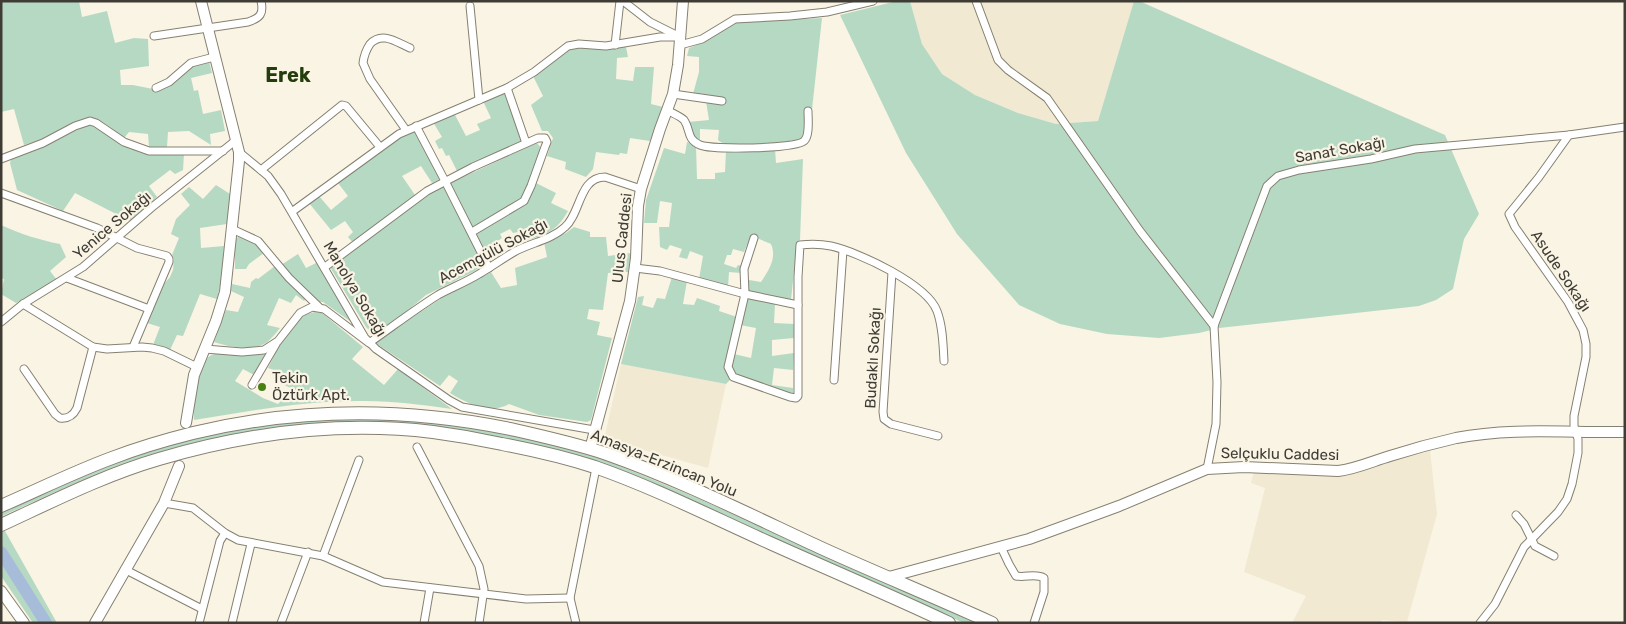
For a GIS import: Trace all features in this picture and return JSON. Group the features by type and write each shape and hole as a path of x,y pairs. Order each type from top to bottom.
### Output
{"highway":[{"name":"Amasya-Erzincan Yolu","path":"1,506 111,458 163,441 233,424 305,414 371,412 444,418 525,432 590,449 662,476 992,623"},
{"name":"Amasya-Erzincan Yolu","path":"1,525 92,483 157,459 216,444 308,430 363,428 430,431 518,447 596,468 672,498 950,623"}],"street":[{"path":"186,423 192,384 197,367 225,292 239,152 201,1"},
{"path":"154,36 207,27 240,24 259,18 262,12 261,1"},
{"path":"615,45 621,1 680,41"},
{"name":"Ulus Caddesi","path":"590,449 627,315 635,268 638,206 641,189 673,94 683,1"},
{"path":"292,211 406,130 507,88 534,72 568,46 580,44 615,45 660,37 680,41 702,39 735,19 777,18 827,12 873,1"},
{"path":"976,1 998,60 1008,70 1047,98 1140,231 1214,326"},
{"path":"470,6 479,100"},
{"path":"406,130 367,74 363,62 368,48 378,38 385,37 410,48"},
{"path":"156,88 169,82 191,63 214,57"},
{"path":"507,88 526,143"},
{"path":"673,94 722,101"},
{"path":"260,170 342,105 346,106 380,147"},
{"path":"667,110 681,118 689,136 699,144 726,148 774,147 802,142 806,139 807,135 808,111"},
{"path":"1,159 43,143 75,126 90,122 96,123 124,142 149,151 223,150"},
{"path":"416,126 446,181 489,268"},
{"name":"Sanat Sokağı","path":"1207,469 1216,424 1217,382 1214,326 1267,186 1278,176 1299,170 1370,159 1415,149 1570,136 1625,127"},
{"name":"Asude Sokağı","path":"1480,623 1495,604 1520,552 1558,512 1570,493 1578,453 1574,416 1586,357 1583,330 1568,302 1515,228 1509,214 1570,136"},
{"path":"325,267 413,201 446,181 526,143 541,137 545,138 546,142 527,196 520,204 472,232"},
{"name":"Yenice Sokağı","path":"1,322 23,304 67,278 92,260 151,208 235,141"},
{"name":"Manolya Sokağı","path":"239,152 271,180 292,211 369,343 384,355 462,407 594,430"},
{"name":"Acemgülü Sokağı","path":"369,343 438,295 489,268 514,252 552,236 565,228 589,183 595,178 605,177 641,189"},
{"path":"1,193 97,228 138,248 169,258 170,262 133,347"},
{"path":"232,229 258,241 289,278 319,307 332,313 369,343"},
{"path":"754,238 744,268 744,294 729,359 728,367 733,377 796,398 798,396 798,269 800,245 830,246 843,250 904,278 916,287 932,303 937,311 942,330 944,361"},
{"path":"834,380 843,250"},
{"path":"635,268 660,271 744,294 798,305"},
{"name":"Budaklı Sokağı","path":"892,272 884,419 891,424 938,436"},
{"path":"67,278 149,309"},
{"path":"23,304 93,347 142,346 164,351 197,367"},
{"path":"252,385 278,341 300,313 312,307 319,307"},
{"path":"205,349 255,352 271,347 278,341"},
{"path":"24,369 55,414 60,418 68,418 77,408 93,347"},
{"name":"Selçuklu Caddesi","path":"889,578 1002,547 1073,524 1207,469 1244,467 1338,471 1349,470 1411,449 1481,434 1523,431 1625,432"},
{"path":"417,447 479,566 484,589 479,623"},
{"path":"323,556 358,460"},
{"path":"95,623 164,503 178,466"},
{"path":"576,623 570,598 596,468"},
{"path":"164,503 197,511 224,533 238,540 251,544 323,556 383,582 526,599 570,598"},
{"path":"1516,515 1524,524 1535,546 1554,556"},
{"path":"199,623 220,541 224,533"},
{"path":"232,623 251,544"},
{"path":"1002,547 1016,576 1041,576 1044,578 1044,592 1034,623"},
{"path":"281,623 308,552"},
{"path":"126,570 202,609"},
{"path":"424,623 430,588"},
{"path":"1,591 24,623"}],"shaded area":[{"path":"910,1 1134,1 1098,121 1056,124 1018,113 975,95 942,74 922,44"},
{"path":"621,364 726,384 708,468 604,439"},
{"path":"1430,450 1437,514 1407,622 1382,620 1381,623 1292,623 1306,596 1244,572 1265,488 1251,483 1254,471 1364,469"}],"green space":[{"path":"1,1 79,1 82,17 107,11 115,43 134,38 148,39 149,66 120,70 121,85 133,85 158,90 193,65 209,61 212,73 191,78 194,91 198,90 203,114 221,110 225,131 210,134 211,145 189,131 168,132 167,147 149,147 148,134 129,132 124,138 101,121 85,119 43,139 24,145 14,109 1,112"},
{"path":"897,1 910,1 922,44 942,74 975,95 1018,113 1056,124 1098,121 1134,1 1139,1 1445,135 1479,214 1464,239 1453,289 1436,300 1419,306 1219,328 1199,333 1159,338 1107,334 1060,324 1019,305 957,234 906,153 840,15"},
{"path":"822,18 809,137 762,145 735,146 718,140 719,130 700,129 700,142 695,138 688,122 709,120 705,95 693,94 699,72 699,57 687,56 689,48 704,42 736,22"},
{"path":"577,46 604,49 626,47 628,57 617,58 616,79 633,81 635,67 654,67 651,104 663,107 650,141 630,138 627,154 620,153 619,155 596,152 593,169 586,177 565,169 566,162 547,156 553,138 548,131 542,131 531,105 543,96 533,76 568,50"},
{"path":"504,92 522,141 457,171 449,155 446,156 442,148 439,149 435,141 442,137 433,122 454,113 466,136 480,130 477,124 491,118 483,101"},
{"path":"87,125 95,127 113,139 139,152 150,154 184,154 183,170 175,174 170,170 149,186 157,197 130,221 75,193 63,211 17,190 10,163 11,159 55,141"},
{"path":"415,131 442,178 432,183 421,166 402,176 415,195 354,244 348,237 353,232 345,221 331,230 309,203 319,196 331,210 348,196 338,183 397,139"},
{"path":"687,142 696,146 697,179 715,179 715,173 725,172 726,151 775,149 776,163 803,159 800,240 797,243 791,300 749,292 749,280 761,282 769,268 773,259 771,244 752,236 744,252 733,249 731,255 727,255 724,264 736,268 738,265 743,266 741,273 729,272 728,287 699,279 703,256 690,251 687,259 679,257 682,249 670,245 667,250 660,247 659,227 669,227 672,203 660,201 657,223 644,223 646,200 664,148 685,154"},
{"path":"537,143 542,149 529,186 521,199 472,228 450,183"},
{"path":"536,183 556,193 551,203 568,211 564,218 550,231 524,242 518,232 513,233 510,229 500,234 502,238 485,250 476,234 521,206"},
{"path":"445,184 482,264 475,271 426,295 401,316 373,334 366,327 330,267 424,196"},
{"path":"216,185 230,194 227,224 200,228 201,248 224,246 222,277 217,299 200,294 183,336 177,335 170,350 153,345 160,327 147,323 164,284 173,270 174,259 172,255 179,238 171,234 176,219 190,205 181,194 189,187 203,199"},
{"path":"1,225 45,241 60,244 66,257 50,271 57,280 16,303 1,294 4,279 1,278"},
{"path":"574,227 590,232 590,237 606,237 608,256 631,253 628,272 608,273 603,310 589,309 587,319 600,322 597,335 612,338 591,420 587,422 539,415 509,404 502,407 487,408 471,404 450,393 458,381 449,375 440,386 374,342 442,298 491,272 501,288 517,285 515,268 547,257 544,242 566,233"},
{"path":"240,235 254,242 264,253 249,264 246,269 235,269 235,240"},
{"path":"298,254 306,268 318,262 354,324 323,302 317,302 281,265"},
{"path":"275,266 307,298 304,301 296,295 291,303 279,298 267,325 280,328 266,343 247,348 233,347 214,342 226,310 238,312 244,297 231,291 232,284 250,288 251,282"},
{"path":"672,277 687,281 683,304 694,305 697,298 720,306 719,311 737,317 727,373 730,380 726,384 621,364 638,297 644,296 642,305 653,308 657,298 665,299"},
{"path":"747,298 775,304 774,323 795,324 794,338 772,340 772,356 794,353 793,370 774,368 772,385 793,388 793,395 733,374 731,366 734,354 751,358 756,328 740,325"},
{"path":"315,312 322,313 363,347 352,359 384,385 398,369 452,409 387,402 343,401 279,407 194,420 195,394 200,373 208,357 215,354 265,354 254,375 243,369 235,381 263,398 278,404 283,399 293,400 295,390 278,382 282,373 268,368 292,326 306,315"},
{"path":"374,418 451,424 527,438 593,455 695,497 835,561 915,594 974,623 964,623 640,479 371,422 331,423 270,429 186,445 124,463 2,516 1,514 98,469 189,440 241,429 294,421"},
{"path":"1,524 57,623 33,623 1,576"}],"waterway":[{"path":"1,552 46,623"}],"place":[{"name":"Tekin Öztürk Apt.","path":"262,387"}],"district":[{"name":"Erek","path":"288,75"}]}
